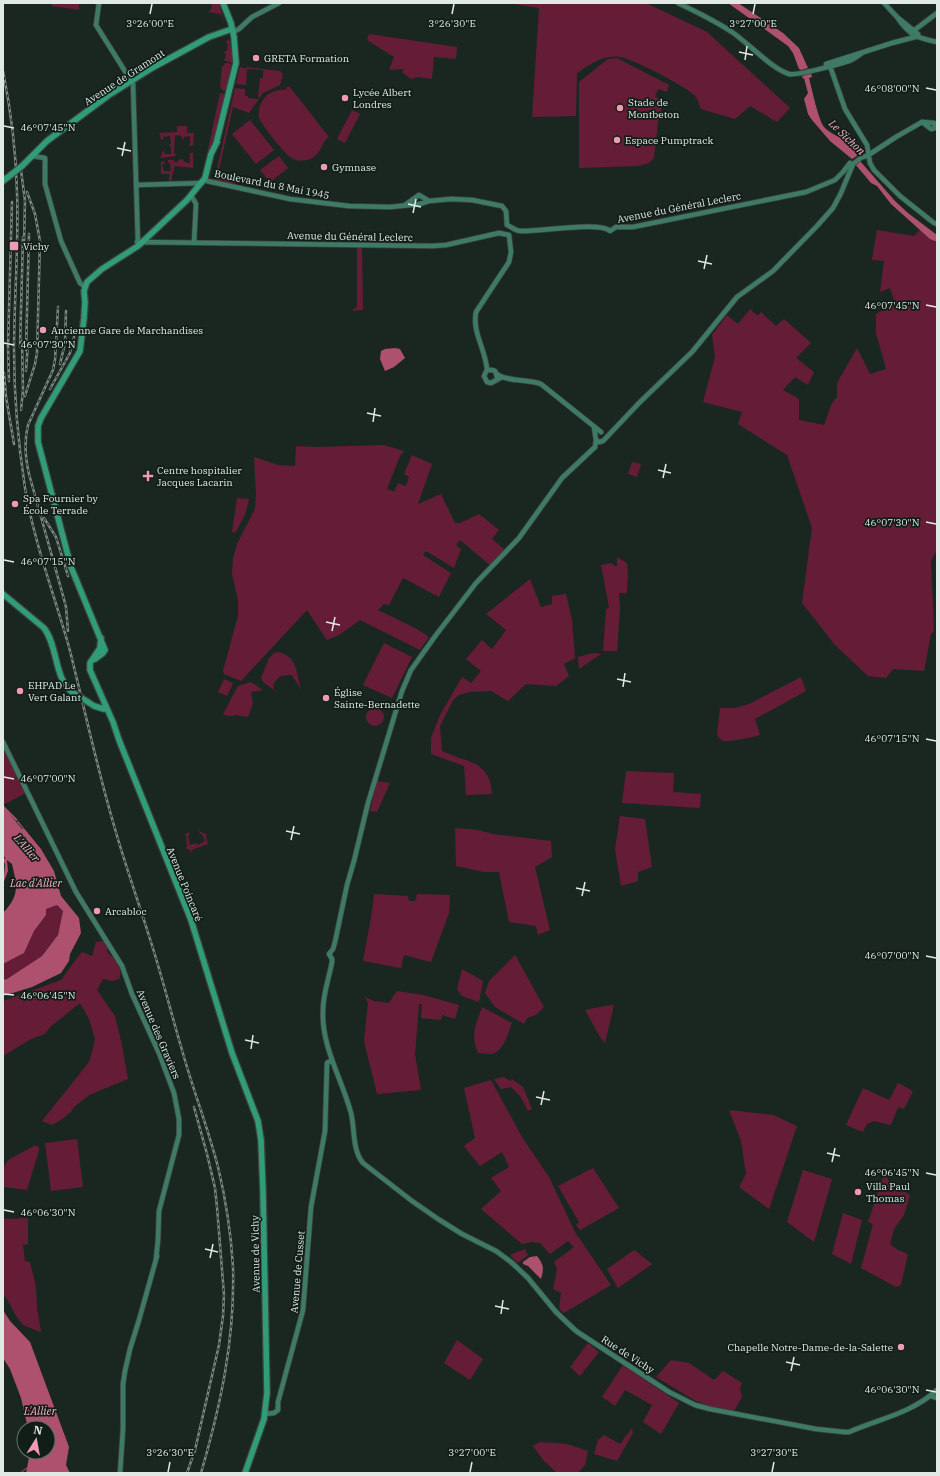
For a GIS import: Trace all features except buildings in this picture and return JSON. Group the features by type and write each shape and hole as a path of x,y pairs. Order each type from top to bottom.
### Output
{"main road":[{"path":"99,3 96,24 133,86 139,243"},
{"path":"33,156 45,158 45,184 61,241 80,283 84,287 95,274 139,243 190,198 204,181 214,155 235,66 236,54 223,3"},
{"path":"678,3 705,16 732,33 781,70 790,74 810,71 905,38 914,34 937,12"},
{"path":"884,3 914,34"},
{"path":"231,31 239,29 252,17 278,4"},
{"path":"897,17 904,28 914,34 937,41"},
{"path":"904,28 905,38"},
{"name":"Avenue de Gramont","path":"3,181 33,156 41,146 109,95 152,68 204,40 231,31"},
{"path":"827,65 842,102 867,145 866,154 874,170 925,216 937,224"},
{"path":"922,122 935,125"},
{"path":"922,122 929,128 929,125 935,125"},
{"name":"Avenue du Général Leclerc","path":"512,229 522,231 555,228 606,228 610,231 616,227 633,227 806,192 829,183 844,172 852,163 922,122"},
{"path":"326,1070 334,1066 328,1048 322,1010 332,962 329,954 333,949 335,942 344,896 379,764 402,691 411,670 476,583 519,538 562,478 595,447 600,437 640,402 692,352 737,297 773,271 817,226 832,208 846,180 852,163"},
{"path":"844,172 846,180"},
{"name":"Boulevard du 8 Mai 1945","path":"136,185 204,181 284,198 328,204 373,207 405,205 421,202"},
{"path":"405,205 418,195 421,202"},
{"path":"190,198 196,204 194,243"},
{"path":"415,198 415,202 464,199 497,204 505,209 508,225 512,229 512,232 507,234"},
{"path":"502,378 490,370 475,328 476,316 479,308 509,262 511,252 507,234 503,228 508,225"},
{"name":"Avenue du Général Leclerc","path":"139,243 436,246 485,235 499,233 507,234"},
{"name":"Avenue Poincaré","path":"84,287 84,318 80,351 44,414 40,433 42,453 57,518 71,567 101,638 101,650 92,661 90,668 94,682 119,740 191,920 226,1036"},
{"path":"490,370 485,373 485,379 490,383 502,378 533,381 541,384 594,427 600,437"},
{"path":"496,380 497,374"},
{"path":"3,594 47,632 51,640 65,687 94,706 104,706"},
{"path":"88,702 104,706"},
{"name":"Avenue des Graviers","path":"3,742 76,892 125,972 137,1006 169,1077 178,1109 179,1126 177,1143 159,1211 156,1259 125,1371 123,1384 123,1429 120,1473"},
{"path":"351,870 365,806 379,764"},
{"name":"Avenue de Vichy","path":"226,1036 255,1113 261,1140 267,1393 265,1414 245,1473"},
{"path":"326,1070 327,1063 332,1060"},
{"name":"Rue de Vichy","path":"334,1066 342,1083 350,1108 356,1152 363,1163 438,1219 462,1234 496,1251 511,1262 528,1278 556,1312 576,1331 669,1392 695,1405 710,1409 782,1423 844,1432 896,1415 917,1405 937,1390"},
{"name":"Avenue de Cusset","path":"265,1414 274,1413 278,1410 278,1402 302,1317 311,1207 325,1131 326,1070"},
{"path":"931,1396 937,1398"}],"shaded area":[{"path":"52,3 79,3 79,10 52,6"},
{"path":"212,3 219,3 225,26 221,14 208,12 211,10"},
{"path":"508,3 646,3 707,32 790,108 777,122 750,106 735,119 701,109 696,97 683,87 636,62 614,56 597,61 577,73 576,116 532,117 539,8"},
{"path":"369,34 457,47 456,59 434,57 432,79 418,77 411,79 403,73 403,69 389,70 394,57 367,40"},
{"path":"229,39 232,51 232,63 223,60 225,59 226,54 224,53 227,51 228,44 226,43"},
{"name":"Stade de Montbeton","path":"617,58 669,85 667,92 658,89 655,97 664,100 658,122 654,158 649,163 639,166 579,168 579,82 608,59"},
{"path":"225,63 229,63 232,66 227,88 224,91 220,88 222,66 224,66"},
{"path":"240,67 246,69 246,67 280,71 283,74 280,85 263,93 249,113 233,107 218,174 216,173 235,88 245,89 245,96 248,96 248,98 258,99 260,78 263,78 263,70 247,69 246,85 236,84"},
{"path":"289,86 329,137 316,156 307,160 301,161 289,156 264,126 259,117 260,105 267,95 272,92 287,90 286,88"},
{"path":"220,93 224,94 225,96 215,143 207,165 205,163"},
{"path":"352,110 360,114 345,143 337,139"},
{"path":"250,120 274,150 256,164 232,134"},
{"path":"177,126 187,126 187,133 194,133 193,146 189,146 190,136 184,137 182,140 182,136 175,135 174,154 176,154 176,156 161,158 160,156 162,156 162,151 165,154 171,154 171,146 169,146 169,144 171,144 170,136 163,137 163,140 161,140 160,134 158,133 177,132"},
{"path":"189,153 193,153 193,168 175,166 172,182 165,182 169,181 169,174 161,174 161,162 165,161 162,165 164,171 171,171 168,160 178,162 178,160 183,159 184,162 190,163"},
{"path":"279,156 288,168 270,182 260,170"},
{"path":"215,175 240,180 240,182 230,184 214,180"},
{"path":"922,228 937,244 937,550 931,561 934,630 931,634 924,671 893,669 886,678 868,676 835,645 802,603 812,528 787,455 738,424 742,412 703,402 715,357 712,335 727,315 738,324 750,309 758,316 761,312 776,326 784,319 811,343 796,358 814,372 808,385 795,377 783,390 799,399 799,420 824,425 832,403 837,397 837,383 857,348 870,374 886,369 876,333 876,314 895,303 890,288 880,292 884,261 872,260 877,230 914,236"},
{"path":"357,248 362,248 363,310 352,311 357,306"},
{"path":"384,445 404,451 400,456 387,489 394,492 398,483 406,486 409,477 404,474 412,455 432,464 418,504 441,494 455,523 460,523 479,514 499,530 492,539 505,550 491,566 460,540 456,545 461,549 454,568 426,551 423,555 451,573 439,597 403,578 389,605 384,604 378,610 417,629 429,637 420,650 360,620 339,635 327,640 307,610 241,681 224,674 223,671 238,616 238,600 232,574 233,558 237,544 255,509 256,495 254,457 278,465 295,466 296,446 317,447"},
{"path":"632,462 641,464 637,477 628,474"},
{"path":"237,498 249,499 245,515 235,533 232,532"},
{"path":"617,557 627,563 627,593 619,593 620,610 617,651 603,651 606,610 609,607 601,565 611,563 617,566"},
{"path":"530,579 541,607 552,604 552,596 566,594 572,620 575,658 564,664 569,676 556,686 526,684 508,701 491,691 470,692 459,695 453,700 440,726 442,751 476,764 482,769 487,775 492,794 466,795 464,766 431,754 431,738 440,715 462,677 471,683 481,671 466,659 482,640 492,649 506,630 486,614"},
{"path":"384,643 412,657 392,698 363,685"},
{"path":"278,652 289,657 293,661 301,690 292,675 280,676 273,684 274,690 263,682 261,678 269,658 274,653"},
{"path":"593,653 601,654 579,669 578,657"},
{"path":"801,677 806,691 755,719 760,735 727,741 723,741 717,736 720,708 735,708 749,704"},
{"path":"224,679 233,684 227,696 218,692"},
{"path":"251,682 263,690 251,692 253,703 248,717 235,715 228,716 223,714 238,686"},
{"path":"371,708 379,708 384,713 382,724 379,726 371,726 366,721 366,713"},
{"path":"3,749 26,793 3,805"},
{"path":"626,771 674,773 673,792 701,794 700,808 622,803"},
{"path":"377,781 390,783 377,812 370,811"},
{"path":"620,816 645,819 652,867 638,872 638,881 621,886 615,849"},
{"path":"199,828 199,831 207,835 206,837 208,844 192,850 192,853 190,850 185,848 187,847 186,835 184,835 189,832 190,834 188,835 190,845 196,843 198,845 205,841 202,834 200,834 198,829"},
{"path":"455,828 551,841 552,857 535,867 550,930 538,935 536,926 509,922 499,872 484,872 456,866"},
{"path":"374,894 408,896 409,901 416,900 417,894 450,895 449,913 431,962 404,955 401,968 363,961"},
{"path":"57,905 63,911 58,935 42,956 7,979 3,980 3,964 24,953 34,931 46,915 46,909"},
{"path":"103,941 108,949 107,952 120,967 120,975 119,979 112,981 103,979 97,990 115,1016 128,1079 89,1095 74,1107 71,1112 52,1125 42,1121 89,1062 95,1039 89,1019 80,1003 50,1027 45,1034 31,1039 3,1056 3,1001 61,980 82,952 92,956 96,942"},
{"path":"515,955 544,1007 536,1015 527,1018 524,1024 495,1007 485,993 489,981"},
{"path":"462,969 483,981 479,1002 462,996 457,989"},
{"path":"397,991 423,995 459,1005 455,1019 442,1015 441,1020 421,1018 422,1004 419,1004 415,1054 421,1090 377,1094 364,1041 368,1003 365,997 374,1001 389,1003"},
{"path":"614,1005 605,1043 585,1010"},
{"path":"482,1007 512,1023 502,1046 495,1053 491,1054 478,1053 474,1040 476,1025"},
{"path":"504,1077 510,1081 512,1079 523,1087 532,1109 528,1111 520,1096 511,1087 501,1089 494,1079"},
{"path":"491,1080 522,1137 549,1177 575,1232 611,1285 564,1313 559,1309 561,1293 553,1289 557,1269 554,1262 574,1247 568,1241 550,1254 540,1243 531,1242 522,1244 481,1209 501,1191 491,1178 509,1167 502,1152 480,1166 464,1146 475,1138 464,1088"},
{"path":"898,1083 913,1091 904,1109 898,1107 891,1125 874,1121 867,1124 863,1132 846,1125 863,1088 889,1100"},
{"path":"729,1110 773,1115 797,1126 769,1209 739,1187 746,1174 741,1141"},
{"path":"77,1139 83,1187 51,1191 45,1143"},
{"path":"34,1146 37,1146 39,1150 27,1190 3,1187 3,1168 8,1160"},
{"path":"593,1168 619,1208 580,1230 576,1225 579,1222 558,1186"},
{"path":"803,1170 832,1179 814,1242 787,1222"},
{"path":"884,1174 892,1185 910,1195 904,1215 894,1229 890,1244 898,1250 908,1254 901,1285 896,1287 861,1268 873,1224 868,1222"},
{"path":"843,1213 862,1220 851,1264 832,1254"},
{"path":"28,1218 28,1244 23,1245 25,1261 30,1262 36,1287 40,1332 25,1326 22,1323 3,1294 3,1219"},
{"path":"525,1249 528,1255 518,1263 510,1255"},
{"path":"634,1250 652,1264 618,1288 607,1269"},
{"path":"457,1340 483,1359 470,1380 444,1363"},
{"path":"588,1343 599,1352 580,1376 570,1367"},
{"path":"671,1360 689,1363 714,1380 723,1371 742,1383 740,1389 742,1397 734,1411 712,1407 694,1400 656,1377"},
{"path":"623,1365 679,1403 661,1434 643,1422 652,1405 625,1390 615,1406 602,1397"},
{"path":"632,1428 633,1433 617,1461 594,1454 598,1440 604,1435 620,1444"},
{"path":"540,1442 567,1444 588,1451 585,1465 578,1473 557,1473 543,1460 533,1446"}],"water":[{"path":"728,3 738,3 783,33 799,48 808,68 801,70 799,69 793,53 788,46"},
{"path":"811,73 812,77 809,78 817,111 822,123 827,130 833,134 852,141 857,156 852,159 830,141 808,114 804,99 808,93 804,78 803,79 802,76"},
{"path":"860,161 895,201 937,235 937,242 930,239 891,204 877,186 871,183 855,164"},
{"path":"395,348 400,349 405,358 394,367 385,371 380,359 381,351"},
{"name":"Lac d'Allier","path":"3,805 18,820 16,821 8,812 23,829 17,822 18,821 41,849 54,871 61,896 79,918 81,933 70,954 69,961 61,973 32,987 3,996 3,980 7,979 42,956 58,935 63,911 57,905 46,909 46,915 34,931 24,953 3,964 3,913 15,895 16,884 12,864 7,860 8,871 3,884 5,865 3,858 6,859 3,855"},
{"path":"537,1256 543,1267 541,1279 528,1266 523,1264 523,1262 530,1257"},
{"name":"L'Allier","path":"3,1310 10,1321 30,1342 69,1447 66,1465 70,1473 26,1473 28,1460 56,1460 56,1420 26,1420 21,1398 10,1369 3,1358"}],"waterway":[{"path":"20,1473 27,1468"}],"railway":[{"path":"3,71 13,131 16,161 17,232 14,351 17,420 25,488 39,548 69,647 117,837 154,953 186,1065 214,1152 228,1217 233,1267 232,1320 225,1371 215,1422 201,1473"},
{"path":"21,170 25,201 24,241"},
{"path":"25,396 37,353 40,241 35,214 27,192"},
{"path":"9,381 8,346 12,202"},
{"path":"26,350 29,234"},
{"path":"20,347 23,237"},
{"path":"58,307 55,360 53,370 28,425 26,449 29,474 66,607 68,631"},
{"path":"60,364 65,343 66,311"},
{"path":"50,389 70,353 74,337"},
{"path":"21,410 23,390 22,341"},
{"path":"26,371 28,343"},
{"path":"4,373 6,397 14,444"},
{"path":"44,518 56,537 68,576"},
{"path":"187,1473 195,1450 219,1345 224,1295 215,1188 194,1107"}],"place":[{"name":"GRETA Formation","path":"256,58"},
{"name":"Lycée Albert Londres","path":"345,98"},
{"name":"Stade de Montbeton","path":"620,108"},
{"name":"Espace Pumptrack","path":"617,140"},
{"name":"Gymnase","path":"324,167"},
{"name":"Vichy","path":"14,246"},
{"name":"Ancienne Gare de Marchandises","path":"43,330"},
{"name":"Centre hospitalier Jacques Lacarin","path":"148,476"},
{"name":"Spa Fournier by École Terrade","path":"15,504"},
{"name":"EHPAD Le Vert Galant","path":"20,691"},
{"name":"Église Sainte-Bernadette","path":"326,698"},
{"name":"Arcabloc","path":"97,911"},
{"name":"Villa Paul Thomas","path":"858,1192"},
{"name":"Chapelle Notre-Dame-de-la-Salette","path":"901,1347"}],"water label":[{"name":"Le Sichon","path":"847,137"}]}
